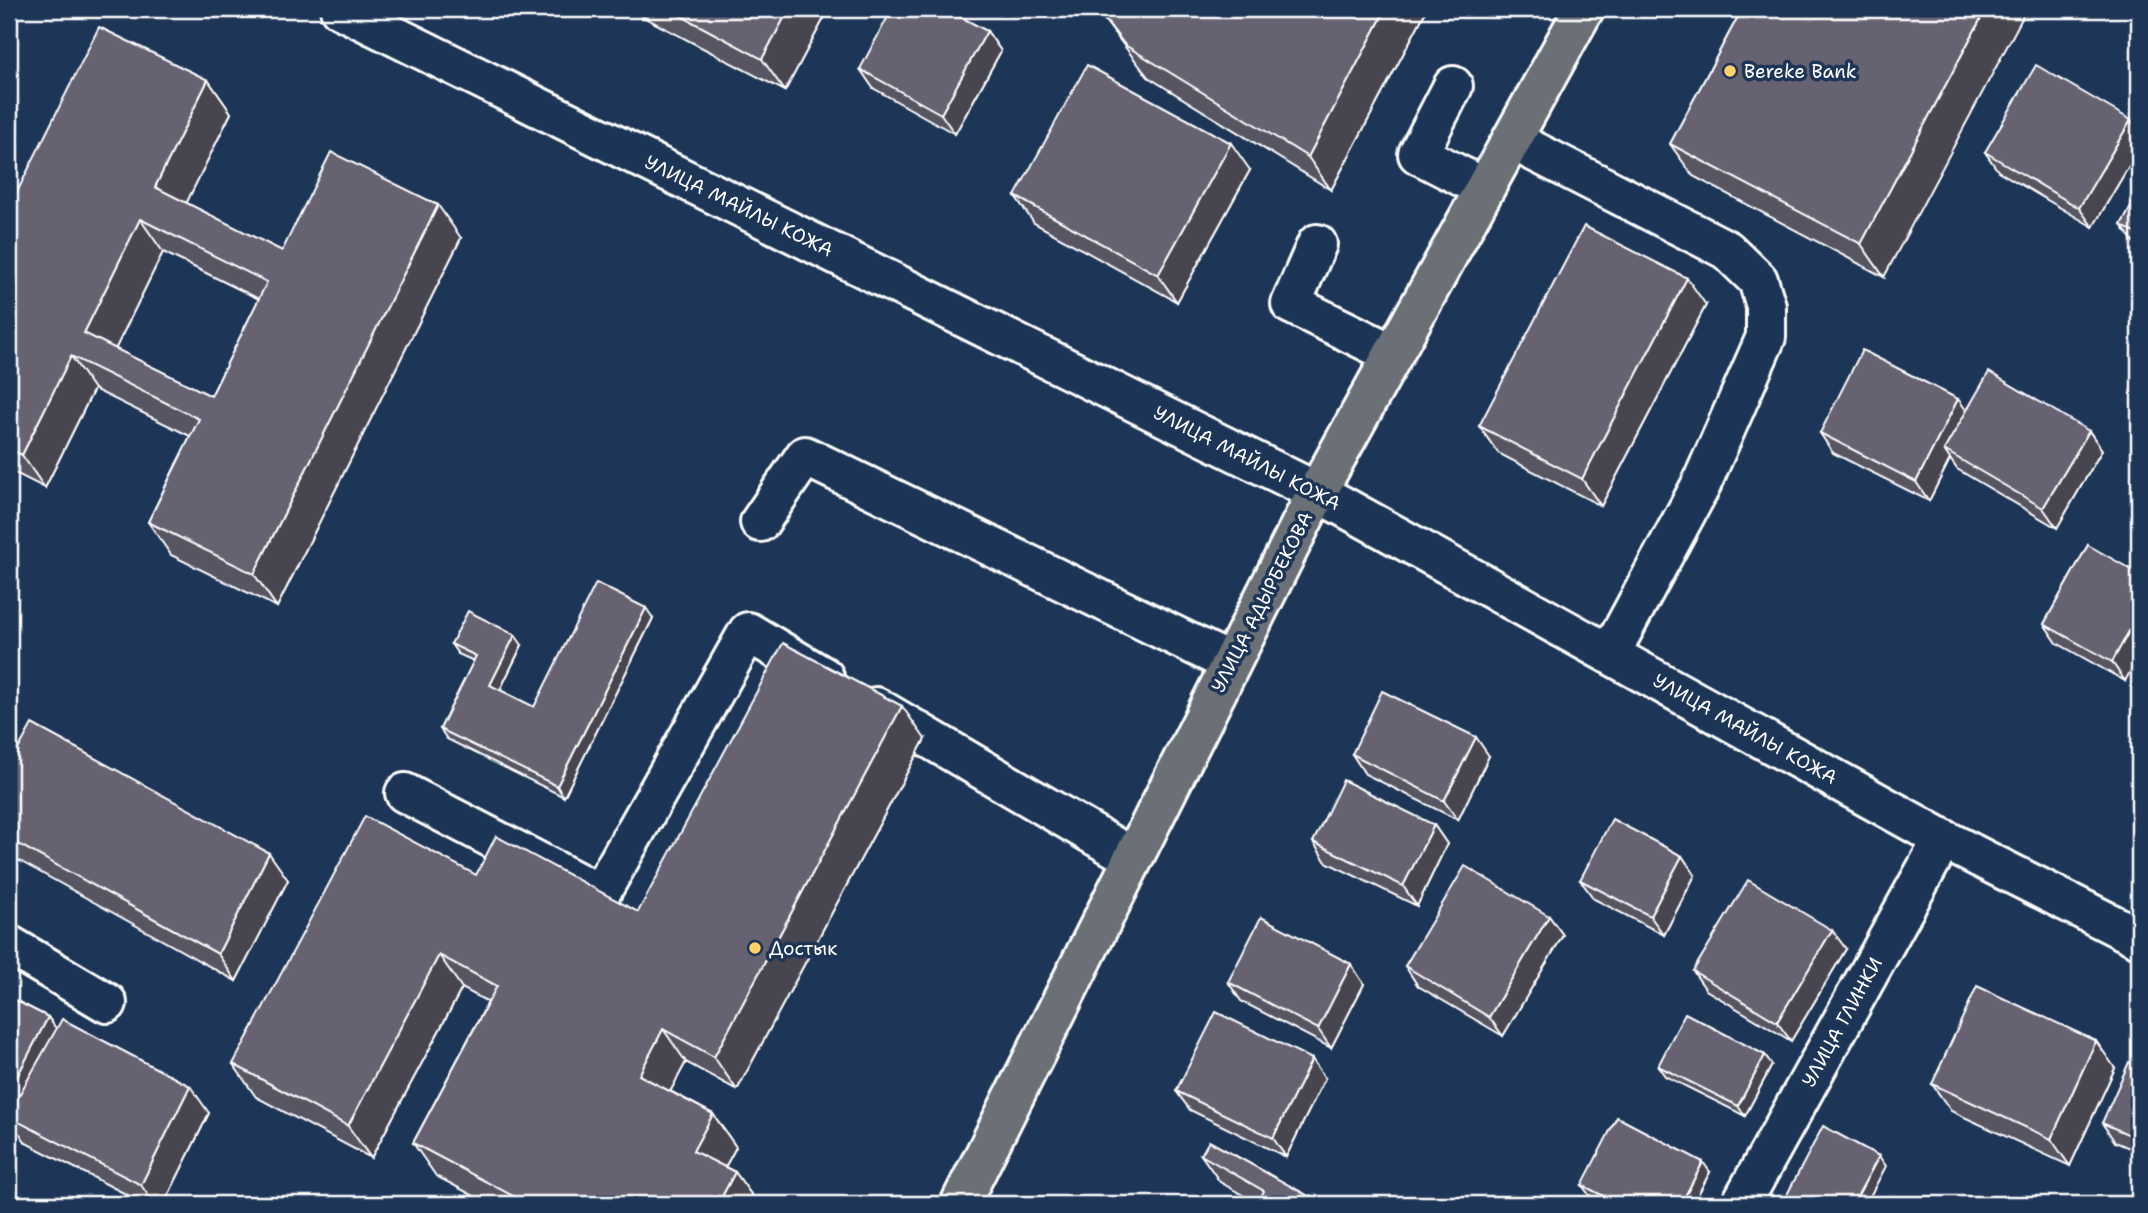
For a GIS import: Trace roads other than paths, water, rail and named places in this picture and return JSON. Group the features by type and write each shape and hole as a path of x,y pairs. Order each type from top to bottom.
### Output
{"main road":[{"name":"УЛИЦА АДЫРБЕКОВА","path":"960,1204 1317,492 1584,9"}],"street":[{"name":"УЛИЦА МАЙЛЫ КОЖА","path":"340,9 1317,492 1943,839 2139,938"},
{"path":"1453,86 1418,154 1484,188"},
{"path":"1511,140 1727,250 1758,280 1766,306 1766,337 1700,487 1610,654"},
{"path":"1317,244 1291,304 1393,354"},
{"path":"760,522 805,456 1231,663"},
{"path":"405,793 600,894 748,632 1133,858"},
{"name":"УЛИЦА ГЛИНКИ","path":"1741,1204 1943,839"},
{"path":"9,945 107,1003"}],"place":[{"name":"Bereke Bank","path":"1730,71"},
{"name":"Достык","path":"755,948"}]}
